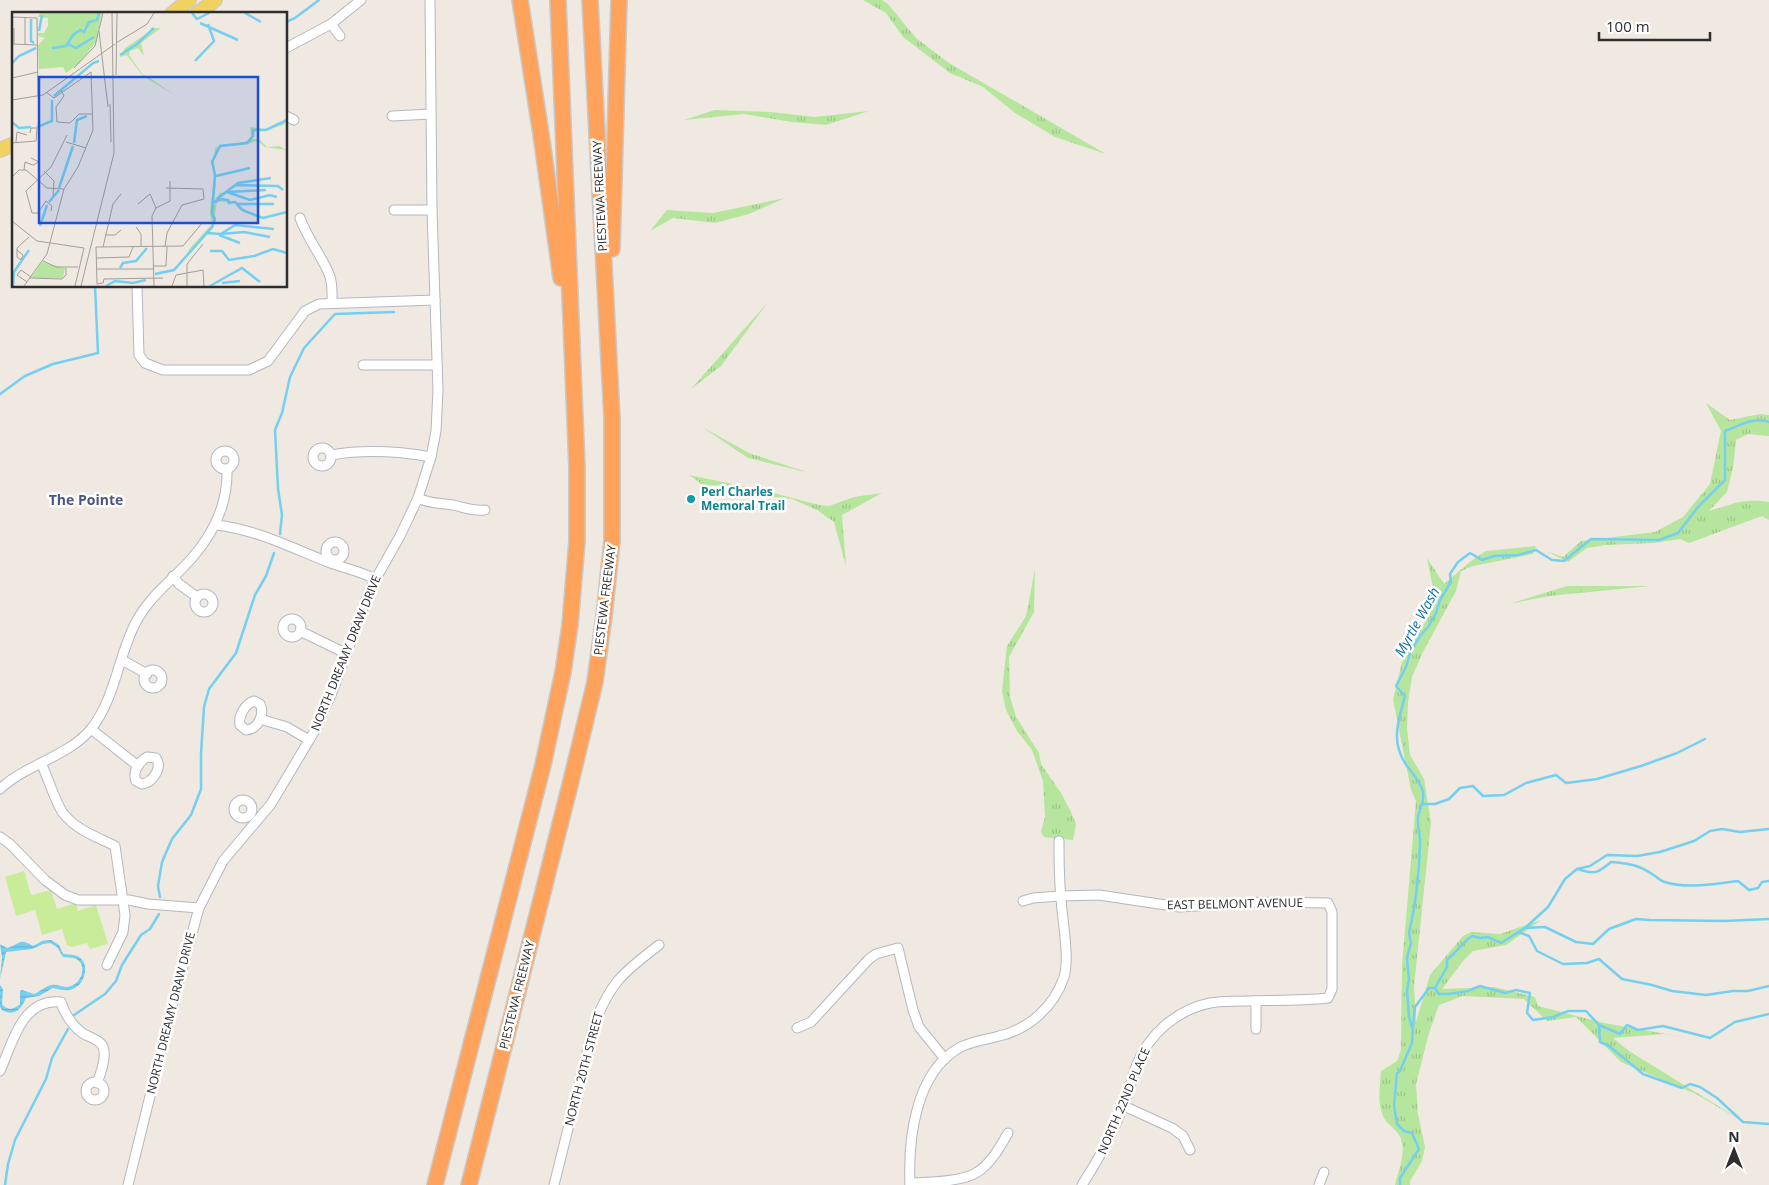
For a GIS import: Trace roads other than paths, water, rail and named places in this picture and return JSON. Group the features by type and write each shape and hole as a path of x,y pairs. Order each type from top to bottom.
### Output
{"highway":[{"path":"520,0 572,348"},
{"path":"436,1185 543,764 563,672 571,616 577,541 577,468 558,0"},
{"name":"PIESTEWA FREEWAY","path":"469,1185 572,781 594,682 604,616 612,541 612,418 590,0"},
{"path":"608,340 615,178 619,0"}],"main road":[{"path":"174,12 189,0"},
{"path":"200,12 215,0"}],"street":[{"path":"288,47 332,24 361,0"},
{"name":"NORTH DREAMY DRAW DRIVE","path":"128,1185 173,1003 199,908 223,861 253,818 271,804 310,740 331,695 363,606 375,579 400,536 418,498 431,457 437,413 437,365 432,210 430,0"},
{"path":"332,24 340,36"},
{"path":"392,116 431,114"},
{"path":"394,210 432,210"},
{"path":"300,218 305,231 329,274 332,286 332,302"},
{"path":"136,288 139,355 145,363 163,370 249,370 268,361 305,311 319,304 332,302 435,300"},
{"path":"363,365 437,365"},
{"path":"331,455 357,450 403,452 431,457"},
{"path":"0,789 12,779 80,739 91,729 99,717 110,692 134,625 148,602 192,559 216,525 225,496 227,469"},
{"path":"418,498 426,502 453,505 474,511 485,510"},
{"path":"216,525 271,539 365,573 375,579"},
{"path":"173,576 179,584 197,597"},
{"path":"300,631 346,654"},
{"path":"122,660 147,674"},
{"path":"260,719 287,727 310,740"},
{"path":"91,729 138,766"},
{"path":"41,763 63,812 74,824 116,846 125,915 123,932 107,965"},
{"path":"0,836 46,880 65,895 78,900 123,900 154,905 199,908"},
{"path":"1008,1133 987,1164 977,1172 963,1178 910,1184 912,1128 928,1083 945,1059 969,1044 1014,1032 1032,1022 1053,1000 1064,976 1066,951 1060,896 1059,841"},
{"name":"EAST BELMONT AVENUE","path":"1023,901 1033,898 1098,895 1179,906 1262,902 1328,903 1332,912 1332,989 1328,998"},
{"name":"NORTH 20TH STREET","path":"554,1185 593,1028 599,1011 607,994 628,969 659,945"},
{"path":"797,1028 811,1022 869,959 876,954 898,948 920,1026 945,1059"},
{"name":"NORTH 22ND PLACE","path":"1082,1185 1100,1157 1124,1106 1141,1055 1154,1036 1166,1024 1199,1006 1219,1002 1328,998"},
{"path":"0,1071 26,1016 36,1006 50,1001 62,1002 63,1009 80,1032 100,1042 103,1047 104,1054 97,1083"},
{"path":"1256,1001 1256,1029"},
{"path":"1124,1106 1172,1128 1183,1136 1190,1150"},
{"path":"1319,1185 1324,1172"}],"water":[{"path":"51,940 59,945 63,954 75,955 83,961 85,974 83,979 77,987 70,990 53,988 39,996 26,998 17,1011 11,1013 2,1010 0,1007 0,985 3,989 2,1004 6,1008 11,1009 20,1004 20,991 22,990 34,994 52,985 66,987 78,982 82,974 81,963 75,958 63,957 57,947 50,943 32,949 6,952 0,979 2,958 0,944 7,948 22,942 33,946 42,941"}],"waterway":[{"path":"288,21 319,0"},
{"path":"0,394 25,376 53,364 98,353 95,288"},
{"path":"280,534 282,515 278,489 275,430 282,413 290,377 304,348 335,314 394,312"},
{"name":"Myrtle Wash","path":"1400,1185 1400,1178 1419,1149 1412,1133 1404,1131 1397,1124 1394,1105 1397,1073 1400,1071 1412,1043 1413,1030 1409,1017 1407,990 1409,980 1407,958 1411,943 1409,933 1419,867 1420,842 1418,818 1423,802 1422,788 1402,757 1397,740 1398,723 1405,696 1396,686 1406,667 1410,653 1436,613 1440,600 1451,582 1450,574 1458,562 1470,553 1482,560 1494,556 1518,555 1536,550 1552,560 1564,561 1591,539 1659,540 1678,533 1698,507 1725,480 1725,431 1753,421 1764,420 1769,422"},
{"path":"160,897 158,886 162,862 172,839 191,815 201,789 204,707 209,689 236,653 255,595 266,576 274,553"},
{"path":"1423,804 1435,804 1449,799 1460,788 1473,786 1483,796 1504,795 1526,783 1556,775 1566,783 1597,779 1677,753 1705,739"},
{"path":"1435,988 1447,967 1447,960 1468,939 1472,936 1488,937 1501,943 1525,928 1548,907 1565,879 1577,869 1590,866 1607,855 1637,856 1660,852 1694,841 1710,831 1722,829 1740,832 1769,829"},
{"path":"1578,869 1596,872 1611,862 1622,863 1642,868 1661,881 1673,884 1701,885 1738,881 1749,890 1758,888 1762,882 1769,881"},
{"path":"74,1015 105,994 116,981 122,965 141,935 150,929 159,914"},
{"path":"1525,928 1545,927 1576,942 1593,944 1609,929 1636,919 1724,921 1769,919"},
{"path":"1518,932 1529,936 1537,951 1563,964 1587,963 1599,959 1622,979 1672,991 1706,995 1748,991 1769,986"},
{"path":"1413,1027 1415,1007 1429,988 1435,988 1439,994 1468,991 1480,986 1505,993 1516,990 1530,993 1527,1013 1533,1020 1553,1017 1568,1011 1586,1011 1599,1025 1600,1042 1609,1046 1643,1074 1682,1088 1690,1084 1700,1087 1717,1098 1743,1122 1769,1124"},
{"path":"1599,1025 1620,1034 1627,1025 1638,1030 1663,1026 1710,1038 1735,1022 1769,1014"},
{"path":"5,1185 8,1164 15,1140 46,1079 52,1058 68,1029"}],"place":[{"name":"Perl Charles Memoral Trail","path":"691,499"}],"district":[{"name":"The Pointe","path":"86,500"}]}
